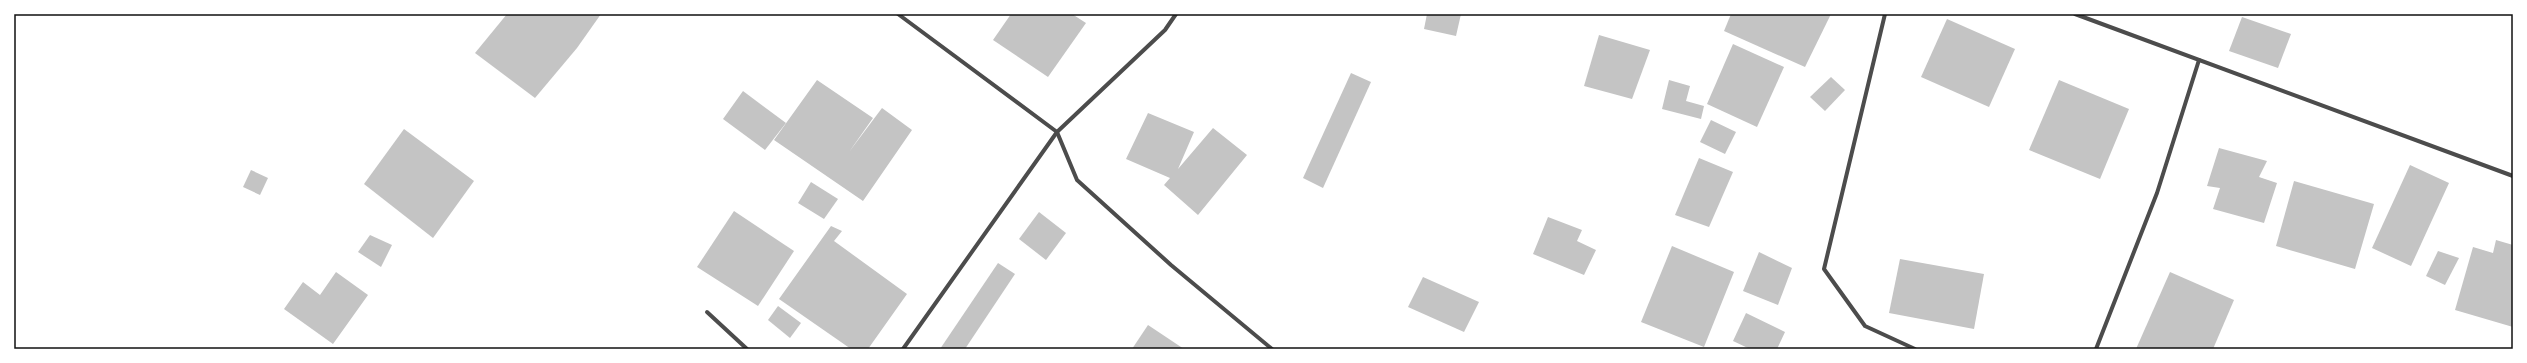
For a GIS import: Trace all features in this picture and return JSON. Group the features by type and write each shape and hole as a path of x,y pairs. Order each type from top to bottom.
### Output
{"street":[{"path":"898,14 1057,132 1077,180 1171,265 1272,349"},
{"path":"903,349 1057,132 1165,30 1176,14"},
{"path":"1885,14 1824,269 1865,326 1915,349"},
{"path":"2075,14 2513,176"},
{"path":"2096,349 2156,193 2199,60"},
{"path":"707,312 747,349"}],"building":[{"path":"507,14 601,14 577,48 535,98 475,53"},
{"path":"1011,14 1072,14 1086,23 1048,77 993,40"},
{"path":"1427,14 1461,14 1456,36 1424,29"},
{"path":"1731,14 1831,14 1805,67 1724,31"},
{"path":"2242,17 2291,34 2278,68 2229,51"},
{"path":"1947,19 2015,49 1989,107 1921,77"},
{"path":"1599,35 1650,50 1632,99 1584,86"},
{"path":"1733,44 1784,67 1757,127 1707,104"},
{"path":"1351,73 1371,82 1323,188 1303,178"},
{"path":"1831,77 1845,90 1825,111 1810,97"},
{"path":"817,80 873,118 849,152 882,108 912,130 863,201 774,140"},
{"path":"1669,80 1690,86 1686,101 1704,106 1701,119 1662,109"},
{"path":"2059,80 2129,109 2100,179 2029,150"},
{"path":"743,91 786,123 765,150 723,119"},
{"path":"1148,113 1194,132 1178,169 1213,128 1247,155 1198,215 1164,185 1170,178 1126,159"},
{"path":"1711,120 1736,132 1725,154 1700,142"},
{"path":"404,129 474,181 433,238 364,184"},
{"path":"2219,148 2267,161 2259,177 2277,183 2264,223 2213,209 2220,188 2207,186"},
{"path":"1699,158 1733,172 1709,227 1675,215"},
{"path":"2410,165 2449,183 2411,266 2372,248"},
{"path":"251,170 268,178 260,195 243,187"},
{"path":"2294,181 2374,204 2355,269 2276,246"},
{"path":"811,182 838,199 824,219 798,203"},
{"path":"734,211 794,251 758,306 697,267"},
{"path":"1039,212 1066,233 1046,260 1019,239"},
{"path":"1548,217 1582,230 1577,241 1596,250 1584,275 1533,254"},
{"path":"831,226 842,231 834,241 907,294 868,349 851,349 779,299"},
{"path":"370,235 392,245 381,267 358,252"},
{"path":"2496,240 2513,245 2513,327 2455,310 2473,247 2493,253"},
{"path":"1672,246 1734,272 1704,347 1641,322"},
{"path":"2438,251 2459,258 2445,285 2426,276"},
{"path":"1759,252 1792,268 1778,305 1743,291"},
{"path":"1900,259 1984,274 1974,329 1889,313"},
{"path":"998,263 1015,274 965,349 940,349"},
{"path":"336,272 368,295 333,344 284,309 303,282 320,295"},
{"path":"2170,272 2234,300 2213,349 2136,349"},
{"path":"1423,277 1479,302 1464,332 1408,307"},
{"path":"778,306 801,323 790,338 768,320"},
{"path":"1746,313 1785,332 1777,349 1750,349 1733,341"},
{"path":"1148,325 1184,349 1132,349"}]}
